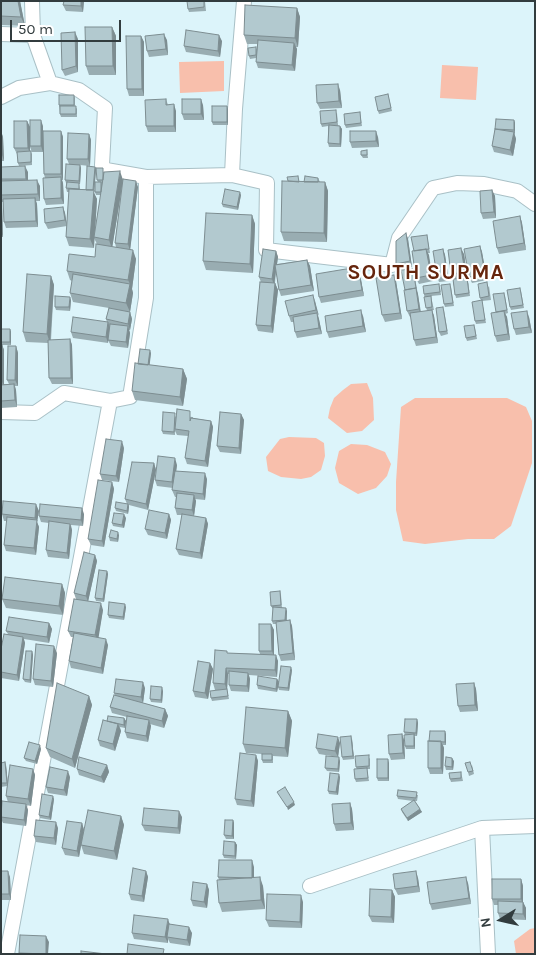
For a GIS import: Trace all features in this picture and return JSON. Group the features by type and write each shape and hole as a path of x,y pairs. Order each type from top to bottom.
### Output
{"street":[{"path":"32,1 33,35 50,83"},
{"path":"232,175 235,109 244,1"},
{"path":"1,34 33,35"},
{"path":"1,97 19,88 50,83 79,90 105,108 103,168 146,177 232,175 268,183 266,250 392,265 399,238 433,188 456,183 484,184 517,191 535,204"},
{"path":"1,412 35,413 64,393 110,401 130,397 146,298 146,177"},
{"path":"7,954 110,401"},
{"path":"310,886 482,828 535,826"},
{"path":"482,828 488,954"}],"shaded area":[{"path":"224,61 224,91 180,93 179,62"},
{"path":"442,65 478,67 476,100 440,98"},
{"path":"367,383 373,398 374,420 362,431 347,433 328,418 334,398 351,384"},
{"path":"415,398 507,398 526,407 532,421 532,463 511,526 494,539 468,539 425,544 403,541 396,510 401,407"},
{"path":"289,437 316,438 324,443 325,456 321,470 311,477 301,479 281,477 268,471 266,457 280,439"},
{"path":"351,444 367,445 385,452 391,464 387,476 376,488 358,494 339,483 335,468 339,451"},
{"path":"535,928 535,954 516,954 514,941 530,929"}],"building":[{"path":"1,1 18,1 21,17 1,16"},
{"path":"64,1 81,1 81,6 63,5"},
{"path":"187,1 204,1 204,7 188,9"},
{"path":"245,5 297,8 295,38 244,35"},
{"path":"85,27 112,27 113,66 86,66"},
{"path":"186,30 219,35 218,51 184,46"},
{"path":"75,32 76,66 62,70 61,33"},
{"path":"164,34 166,49 147,51 145,36"},
{"path":"126,36 141,36 142,89 127,89"},
{"path":"258,40 294,43 292,65 256,62"},
{"path":"256,47 256,55 249,56 248,48"},
{"path":"338,84 339,101 317,103 316,85"},
{"path":"388,94 391,108 378,111 375,97"},
{"path":"59,95 74,95 74,105 59,105"},
{"path":"166,99 166,105 174,104 174,126 146,126 145,100"},
{"path":"182,99 201,99 201,114 182,114"},
{"path":"60,106 76,106 76,114 60,114"},
{"path":"212,106 227,106 227,122 212,122"},
{"path":"336,110 337,122 321,124 320,111"},
{"path":"360,112 361,123 345,125 344,114"},
{"path":"496,119 514,120 514,130 495,129"},
{"path":"30,120 41,120 41,146 30,146"},
{"path":"14,121 27,121 28,148 14,148"},
{"path":"329,125 340,126 340,144 328,143"},
{"path":"495,129 514,132 510,150 492,146"},
{"path":"43,131 61,131 61,174 44,174"},
{"path":"350,131 376,131 376,141 350,142"},
{"path":"68,133 89,134 88,159 67,159"},
{"path":"367,150 367,155 361,155 361,151"},
{"path":"31,151 31,162 18,163 17,152"},
{"path":"66,164 80,165 79,181 65,180"},
{"path":"25,166 26,179 1,179 1,167"},
{"path":"87,166 95,167 93,190 86,190"},
{"path":"96,168 103,168 103,180 97,180"},
{"path":"120,171 109,240 94,237 104,172"},
{"path":"298,176 299,182 288,181 287,177"},
{"path":"305,176 318,178 318,182 304,182"},
{"path":"61,177 61,198 44,199 43,178"},
{"path":"123,179 136,181 128,244 115,243"},
{"path":"37,180 38,194 1,195 1,181"},
{"path":"282,181 325,182 324,233 281,232"},
{"path":"67,182 79,183 79,189 66,188"},
{"path":"95,182 101,182 101,192 95,192"},
{"path":"69,189 94,190 90,239 66,237"},
{"path":"225,189 240,192 237,207 222,204"},
{"path":"492,190 494,212 481,213 480,191"},
{"path":"35,198 36,221 4,222 3,199"},
{"path":"63,207 65,220 45,223 44,209"},
{"path":"206,213 252,215 250,264 203,261"},
{"path":"520,216 524,243 497,248 493,221"},
{"path":"406,233 410,261 396,264 396,241"},
{"path":"427,235 429,249 414,251 411,237"},
{"path":"96,244 133,250 128,280 67,271 69,254 95,257"},
{"path":"480,246 485,274 469,277 464,249"},
{"path":"461,248 465,272 451,274 448,250"},
{"path":"263,249 276,251 272,279 259,277"},
{"path":"426,249 431,275 416,278 412,251"},
{"path":"443,249 447,274 437,276 433,251"},
{"path":"307,260 311,285 279,290 275,265"},
{"path":"358,267 362,290 319,297 316,274"},
{"path":"413,269 416,288 405,290 401,270"},
{"path":"27,274 51,276 47,334 23,332"},
{"path":"73,274 130,284 126,303 70,293"},
{"path":"394,275 400,313 382,315 376,278"},
{"path":"467,278 469,293 455,295 453,279"},
{"path":"260,282 275,283 271,326 256,325"},
{"path":"487,282 489,296 480,298 478,284"},
{"path":"439,284 440,292 424,294 423,286"},
{"path":"450,284 453,303 444,304 441,285"},
{"path":"416,288 419,309 407,311 404,290"},
{"path":"520,288 523,305 510,307 507,290"},
{"path":"504,293 507,310 496,312 493,294"},
{"path":"313,295 316,310 289,316 285,301"},
{"path":"55,296 70,297 69,307 55,307"},
{"path":"431,296 432,307 426,308 424,297"},
{"path":"482,300 485,320 475,321 472,302"},
{"path":"443,307 447,331 439,332 436,308"},
{"path":"109,308 130,312 128,324 106,319"},
{"path":"361,310 363,326 327,332 325,316"},
{"path":"432,310 436,337 414,340 410,313"},
{"path":"504,311 508,334 495,336 491,313"},
{"path":"527,311 529,327 514,329 511,313"},
{"path":"317,313 319,328 295,332 293,317"},
{"path":"73,317 108,322 106,337 71,332"},
{"path":"110,324 128,326 126,342 108,340"},
{"path":"474,325 476,336 466,338 464,326"},
{"path":"1,329 10,329 10,342 1,342"},
{"path":"70,339 71,378 49,378 48,340"},
{"path":"2,344 2,382 1,382"},
{"path":"8,346 16,346 15,380 7,380"},
{"path":"140,349 150,350 148,365 138,364"},
{"path":"135,363 183,369 180,397 132,391"},
{"path":"14,384 15,400 1,401 1,385"},
{"path":"177,409 190,411 190,421 191,418 211,421 205,461 185,458 189,431 175,429"},
{"path":"163,412 175,413 174,432 162,431"},
{"path":"220,412 241,414 239,448 217,446"},
{"path":"106,439 122,441 116,476 100,474"},
{"path":"158,456 175,458 172,482 155,480"},
{"path":"132,462 154,463 146,504 125,499"},
{"path":"175,471 205,473 203,494 172,490"},
{"path":"98,480 112,482 102,541 88,539"},
{"path":"177,493 194,495 192,510 175,508"},
{"path":"3,501 36,504 35,518 2,514"},
{"path":"116,502 128,504 127,511 115,508"},
{"path":"40,504 82,508 81,520 39,516"},
{"path":"149,510 169,514 165,533 145,529"},
{"path":"114,513 124,514 122,525 112,523"},
{"path":"182,514 206,518 200,553 176,549"},
{"path":"7,517 37,520 34,548 4,545"},
{"path":"49,521 70,524 67,553 46,550"},
{"path":"111,530 118,532 117,539 109,537"},
{"path":"84,552 95,555 86,596 74,593"},
{"path":"99,570 107,571 103,599 95,598"},
{"path":"5,577 62,584 59,606 2,599"},
{"path":"280,591 281,605 271,606 270,592"},
{"path":"74,599 101,603 95,635 68,631"},
{"path":"109,602 125,604 123,617 108,615"},
{"path":"273,607 286,608 285,620 272,621"},
{"path":"9,617 49,623 47,637 6,631"},
{"path":"290,620 293,653 279,655 276,622"},
{"path":"259,624 271,624 272,651 259,651"},
{"path":"74,633 106,639 101,668 69,661"},
{"path":"4,634 23,637 17,675 1,672 1,649"},
{"path":"36,644 54,646 51,681 33,679"},
{"path":"215,650 227,651 227,653 276,655 275,670 226,668 225,684 213,683"},
{"path":"26,651 32,651 30,680 23,679"},
{"path":"198,661 210,663 205,693 193,691"},
{"path":"281,666 291,667 288,688 278,687"},
{"path":"229,671 248,673 247,686 229,685"},
{"path":"258,676 277,679 276,689 257,685"},
{"path":"116,679 143,682 141,697 114,693"},
{"path":"57,683 89,696 72,759 46,748"},
{"path":"474,683 475,705 458,706 456,684"},
{"path":"151,686 162,687 161,700 150,699"},
{"path":"227,689 228,696 211,698 210,691"},
{"path":"114,695 165,709 162,721 110,707"},
{"path":"246,707 288,711 285,748 243,744"},
{"path":"108,716 124,718 124,725 107,721"},
{"path":"127,716 149,720 146,736 125,732"},
{"path":"405,719 417,719 416,733 404,732"},
{"path":"103,720 118,724 113,744 98,740"},
{"path":"430,731 445,731 445,742 429,741"},
{"path":"318,734 338,737 335,751 316,748"},
{"path":"402,734 403,753 389,754 388,735"},
{"path":"414,734 414,746 405,746 404,735"},
{"path":"351,736 353,756 342,757 340,737"},
{"path":"428,741 441,741 441,768 428,768"},
{"path":"29,742 40,745 35,761 24,758"},
{"path":"240,753 256,755 251,801 235,799"},
{"path":"262,754 272,754 272,760 262,760"},
{"path":"369,755 369,766 356,767 355,756"},
{"path":"326,756 339,757 338,769 325,768"},
{"path":"79,757 107,765 101,777 77,769"},
{"path":"446,757 452,758 452,767 445,766"},
{"path":"377,759 388,759 388,778 377,778"},
{"path":"5,762 7,783 1,783 1,763"},
{"path":"470,762 473,771 468,772 465,763"},
{"path":"10,765 33,769 28,799 6,796"},
{"path":"50,767 68,771 64,790 46,787"},
{"path":"367,768 368,778 355,779 354,769"},
{"path":"461,772 461,778 450,779 449,773"},
{"path":"330,773 339,774 336,792 328,791"},
{"path":"285,787 294,802 287,807 277,792"},
{"path":"398,790 417,792 416,798 397,796"},
{"path":"42,794 53,796 49,817 39,815"},
{"path":"414,800 420,809 407,818 401,809"},
{"path":"2,801 26,804 24,820 1,817"},
{"path":"350,803 351,823 334,824 332,804"},
{"path":"144,808 179,811 178,828 142,825"},
{"path":"88,810 121,816 114,851 81,845"},
{"path":"36,820 56,822 54,838 34,836"},
{"path":"225,820 233,820 232,836 224,835"},
{"path":"67,821 82,823 77,851 62,848"},
{"path":"224,841 235,842 235,856 223,855"},
{"path":"219,860 252,860 252,878 218,877"},
{"path":"133,868 146,871 142,896 129,894"},
{"path":"1,871 8,871 9,894 1,894"},
{"path":"416,871 418,886 395,889 393,874"},
{"path":"260,877 261,900 219,903 217,880"},
{"path":"466,877 469,898 430,904 427,882"},
{"path":"492,879 521,879 521,899 492,899"},
{"path":"193,882 207,884 204,902 191,900"},
{"path":"370,889 392,890 391,917 369,916"},
{"path":"267,894 301,895 300,922 266,920"},
{"path":"498,901 523,902 523,914 498,913"},
{"path":"134,915 168,919 165,937 132,933"},
{"path":"169,924 189,927 187,940 167,937"},
{"path":"20,935 46,936 46,954 19,953"},
{"path":"128,944 164,949 163,954 127,954"},
{"path":"81,951 106,954 81,954"}],"district":[{"name":"SOUTH SURMA","path":"426,273"}]}
